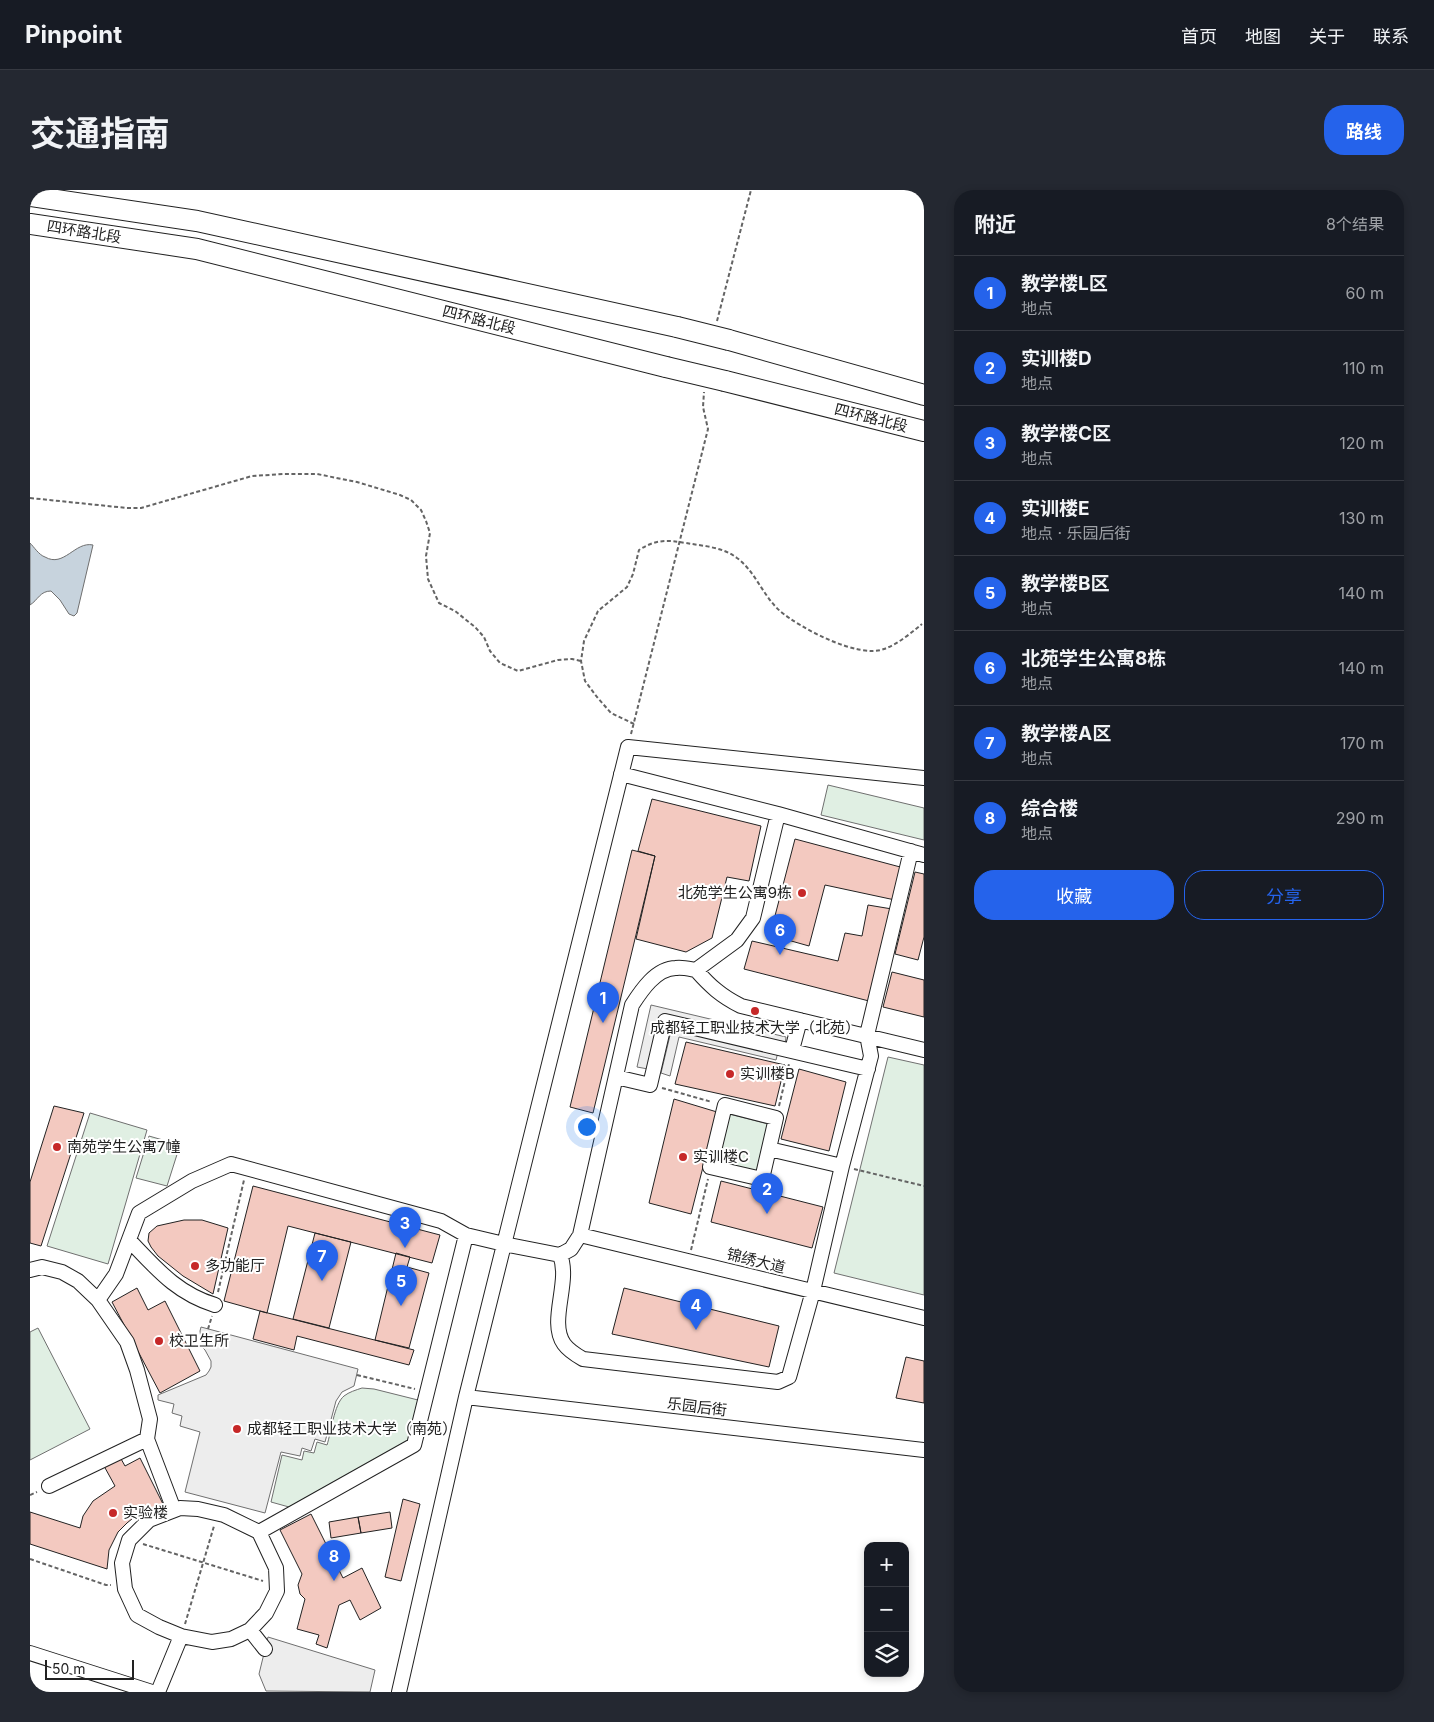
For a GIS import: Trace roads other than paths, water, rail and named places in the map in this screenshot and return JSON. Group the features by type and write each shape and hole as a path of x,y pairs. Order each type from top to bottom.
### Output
{"highway":[{"name":"四环路北段","path":"30,196 197,221 677,327 722,334 924,395"},
{"name":"四环路北段","path":"30,224 197,249 924,431"}],"street":[{"path":"399,1692 466,1396 628,747 924,778"},
{"path":"560,1255 564,1264 564,1278 559,1320 560,1332 564,1344 571,1352 583,1359 778,1382 788,1377 813,1291 842,1166 871,1056 867,1036 918,853 778,814 621,774"},
{"path":"696,970 737,940 753,918 778,814"},
{"path":"98,1300 116,1274 139,1212 192,1182 231,1164 440,1221 466,1235 560,1255 571,1249 580,1235 632,1006 641,991 662,972 674,967 696,970 713,988 727,999 741,1006 924,1050"},
{"path":"792,1050 800,1020"},
{"path":"616,1077 650,1085 666,1021 868,1068"},
{"path":"724,1105 776,1118 769,1149 762,1179 710,1167 724,1105"},
{"path":"769,1149 842,1166"},
{"path":"259,1532 414,1445 466,1235"},
{"name":"锦绣大道","path":"580,1235 924,1318"},
{"path":"129,1240 162,1275 180,1289 198,1300 215,1305"},
{"path":"30,1270 42,1267 62,1272 78,1281 98,1300 126,1342 138,1370 150,1419 147,1440 174,1510"},
{"name":"乐园后街","path":"466,1396 924,1450"},
{"path":"49,1486 147,1440"},
{"path":"180,1508 198,1509 218,1514 259,1532 276,1568 277,1590 266,1613 250,1630 231,1639 212,1642 181,1636 137,1615 125,1589 124,1582 122,1563 129,1540 149,1520 174,1510 180,1508"},
{"path":"250,1630 265,1649"},
{"path":"158,1692 181,1636"},
{"path":"30,1654 152,1692"}],"place":[{"name":"北苑学生公寓9栋","path":"802,893"},
{"name":"北苑学生公寓8栋","path":"780,955"},
{"name":"成都轻工职业技术大学（北苑）","path":"755,1011"},
{"name":"教学楼L区","path":"603,1023"},
{"name":"实训楼B","path":"730,1074"},
{"name":"南苑学生公寓7幢","path":"57,1147"},
{"name":"实训楼C","path":"683,1157"},
{"name":"实训楼D","path":"767,1214"},
{"name":"教学楼C区","path":"405,1248"},
{"name":"多功能厅","path":"195,1266"},
{"name":"教学楼A区","path":"322,1281"},
{"name":"教学楼B区","path":"401,1306"},
{"name":"实训楼E","path":"696,1330"},
{"name":"校卫生所","path":"159,1341"},
{"name":"成都轻工职业技术大学（南苑）","path":"237,1429"},
{"name":"实验楼","path":"113,1513"},
{"name":"综合楼","path":"334,1581"}]}
